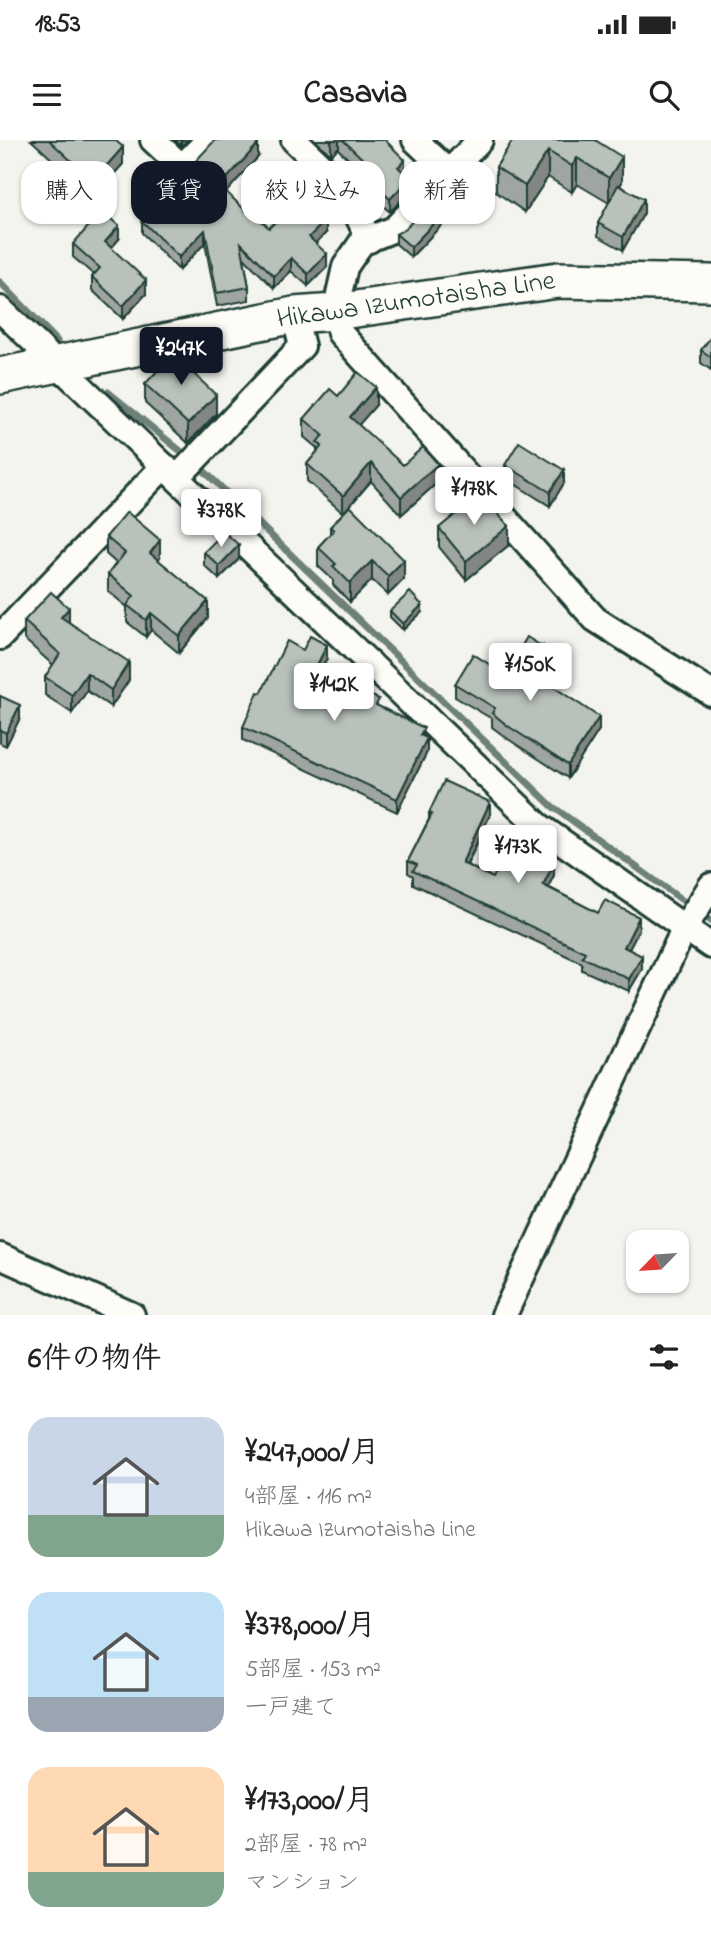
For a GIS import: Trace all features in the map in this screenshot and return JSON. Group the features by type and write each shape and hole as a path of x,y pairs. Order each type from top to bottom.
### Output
{"main road":[{"name":"Hikawa Izumotaisha Line","path":"0,376 294,315 335,312 558,280 711,284"}],"street":[{"path":"153,140 182,167 208,140"},
{"path":"294,140 346,190 369,240"},
{"path":"415,140 437,161"},
{"path":"461,161 480,140"},
{"path":"399,224 394,229 362,243 345,267 335,312 340,333 595,618 711,693"},
{"path":"0,309 538,825 711,946"},
{"path":"0,637 302,346 294,315"},
{"path":"504,1315 685,927 711,886"},
{"path":"0,1255 132,1315"}],"building":[{"path":"49,140 115,140 123,147 111,161 72,161"},
{"path":"215,140 254,140 258,144 227,178 227,161 196,161"},
{"path":"343,140 385,140 405,160 399,161 399,190 390,199 385,195 385,161 365,161"},
{"path":"513,140 595,140 622,157 609,178 577,158 572,166 548,151 525,186 496,167"},
{"path":"618,185 644,199 623,237 598,223"},
{"path":"227,193 241,206 241,224 265,224 269,228 273,224 322,224 309,237 327,254 308,274 291,258 274,276 241,243 249,287 217,293 205,230 179,257 145,224 227,224"},
{"path":"91,224 117,224 119,226 105,242 146,280 123,306 92,277 100,268 73,244"},
{"path":"410,224 433,224 411,247 396,234"},
{"path":"711,337 711,357 701,350"},
{"path":"178,349 197,367 192,372 216,395 188,424 145,384"},
{"path":"358,372 376,387 350,417 403,465 423,447 438,464 401,497 371,463 343,496 307,464 322,446 317,442 323,435 304,419 330,389 338,396"},
{"path":"519,442 564,470 550,492 505,465"},
{"path":"480,494 509,526 466,561 439,528"},
{"path":"350,506 404,560 388,576 372,561 350,583 333,566 336,564 318,547 334,530 330,527"},
{"path":"127,512 160,540 150,553 208,601 179,636 151,613 146,620 127,605 134,596 108,574 125,553 106,537"},
{"path":"224,532 239,545 219,566 204,552"},
{"path":"51,592 69,608 61,617 129,662 111,690 87,673 72,695 45,677 60,654 24,621"},
{"path":"410,592 422,605 403,624 390,611"},
{"path":"310,636 327,645 314,671 379,699 376,705 424,728 420,735 427,738 397,799 243,727 258,692 261,693 287,641 303,650"},
{"path":"527,637 543,647 530,668 599,717 568,765 508,726 492,713 495,708 455,684 473,654 505,674"},
{"path":"0,696 20,705 6,733 0,730"},
{"path":"444,781 490,802 462,863 493,878 511,842 554,863 543,885 598,913 605,900 639,917 624,947 642,956 629,979 582,957 585,952 413,871 417,865 408,861 432,814 429,813"}],"waterway":[{"path":"0,282 57,341"},
{"path":"108,392 199,466 552,806 711,921"}]}
